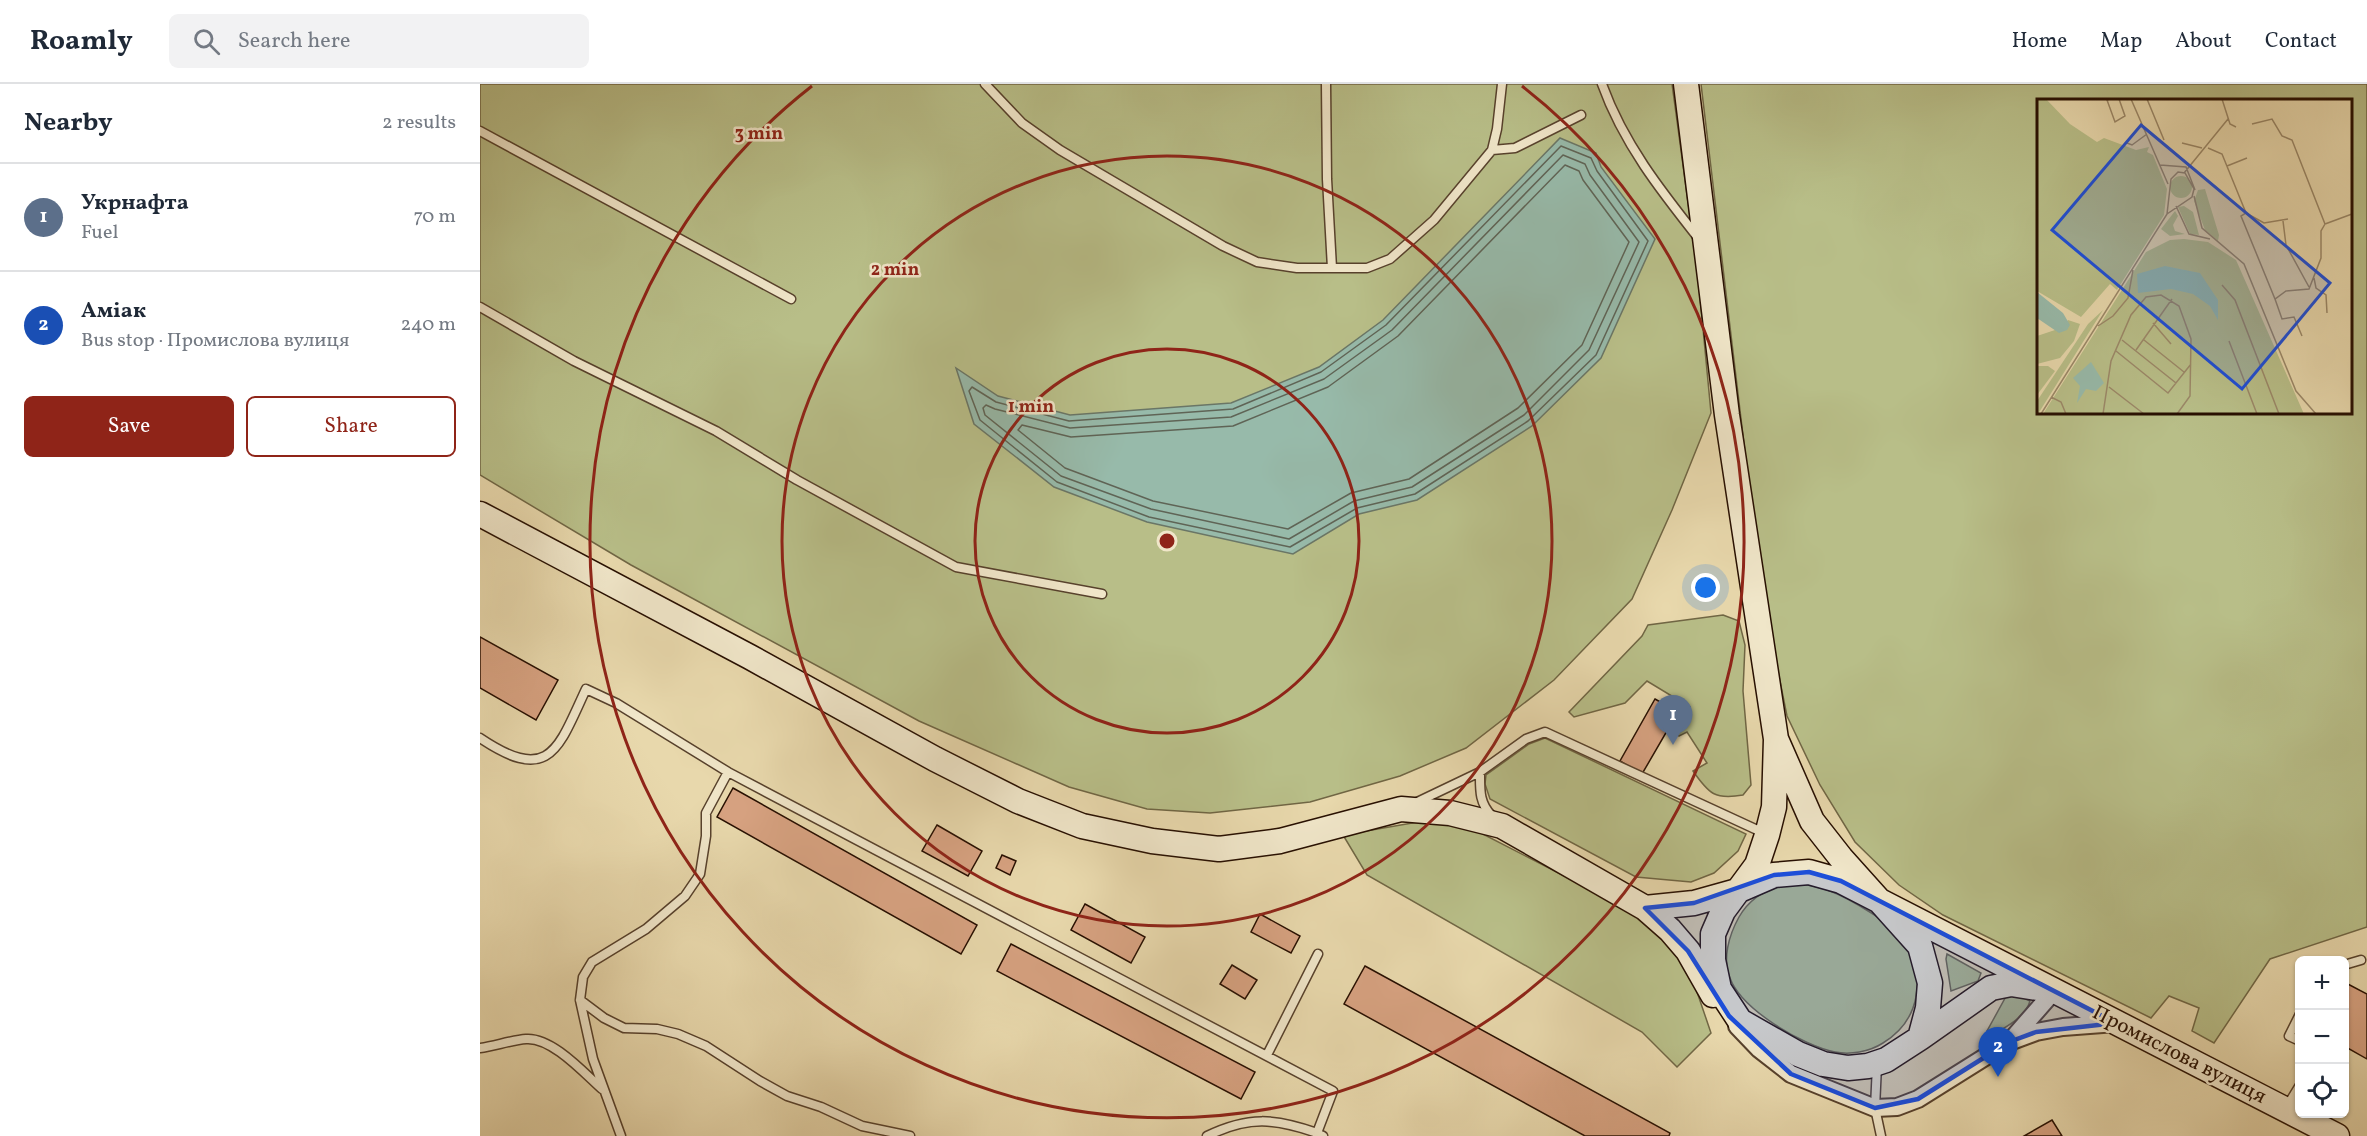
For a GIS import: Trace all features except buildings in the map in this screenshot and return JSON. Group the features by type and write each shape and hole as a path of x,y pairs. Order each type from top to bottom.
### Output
{"main road":[{"path":"1686,84 1728,415 1776,739 1774,807 1767,835 1757,865 1723,911 1713,934 1713,960 1719,989 1734,1019"},
{"path":"480,514 750,657 935,759 1018,801 1082,826 1152,841 1219,849 1280,841 1401,809 1450,813 1502,826 1644,908 1670,930 1688,951 1715,999 1734,1019 1798,1054 1823,1064 1848,1068 1877,1063 1901,1052 1992,988 2011,984 2054,991"},
{"path":"1776,739 1812,821 1840,858 1920,946 1930,983 1928,1008 1920,1038"},
{"path":"1644,908 1694,903 1737,891 1774,875 1809,872 1841,881 1879,902"},
{"name":"Промислова вулиця","path":"1879,902 2337,1136"}],"street":[{"path":"2009,1042 2054,991"},
{"path":"1734,1019 1759,1049 1791,1074 1875,1108 1897,1107 1918,1099 2009,1042 2036,1032 2063,1027 2116,1023"}],"lane":[{"path":"985,84 1022,123 1060,150 1223,246 1257,262 1297,268 1367,268 1390,259 1414,240 1434,220 1492,150 1502,84"},
{"path":"1326,84 1327,179 1332,268"},
{"path":"1602,84 1634,151 1652,180 1707,249"},
{"path":"1492,150 1515,148 1581,115"},
{"path":"480,131 791,299"},
{"path":"480,307 574,361 716,431 797,480 956,567 1102,594"},
{"path":"480,738 498,750 523,760 542,759 556,748 586,689 616,703 729,772 1333,1091 1320,1134 1290,1123 1268,1120 1243,1123 1207,1136"},
{"path":"1401,809 1480,772 1526,739 1545,732 1767,835"},
{"path":"621,1136 593,1059 580,1000 583,977 592,962 646,929 685,896 700,874 706,836 706,813 729,772"},
{"path":"1480,772 1479,793 1484,808 1502,826"},
{"path":"1267,1055 1318,954"},
{"path":"2349,964 2361,960"},
{"path":"580,1000 604,1018 624,1028 657,1029 678,1034 705,1046 760,1082 787,1096 821,1107 862,1126 910,1136"},
{"path":"2295,1024 2289,1036 2295,1039"},
{"path":"480,1048 527,1039 543,1042 560,1052 605,1092"},
{"path":"1877,1063 1875,1108 1881,1136"},
{"path":"2286,1109 2295,1094"}],"highlighted area":[{"path":"1809,872 1841,881 2116,1023 2036,1032 2009,1042 1918,1099 1875,1108 1791,1074 1729,1016 1688,951 1645,908 1694,903 1774,875"}],"green space":[{"path":"480,84 1672,84 1698,276 1711,413 1672,510 1632,599 1554,680 1466,748 1400,776 1310,802 1210,813 1147,809 1069,787 919,721 631,565 480,475"},
{"path":"1701,84 2367,84 2367,927 2270,959 2214,1043 2192,1031 2199,1008 2169,996 2151,1018 1943,915 1899,885 1855,842 1820,785 1787,716 1761,586"},
{"path":"1723,615 1739,621 1745,645 1743,691 1751,785 1743,795 1726,797 1708,790 1693,771 1707,763 1687,732 1679,736 1675,731 1690,707 1647,681 1625,703 1574,717 1569,712 1642,636 1648,625"},
{"path":"1545,738 1746,834 1738,851 1714,873 1691,882 1636,877 1490,799 1485,784 1486,775 1529,744"},
{"path":"1418,822 1437,822 1479,832 1603,896 1667,935 1695,986 1711,1033 1677,1067 1642,1032 1367,875 1343,835"},
{"path":"1795,883 1838,894 1871,912 1892,927 1910,946 1917,975 1914,1005 1909,1018 1900,1029 1872,1049 1853,1053 1835,1052 1791,1034 1747,1002 1736,990 1730,978 1727,963 1728,947 1739,917 1749,903 1763,893"},
{"path":"1947,954 1981,973 1978,981 1951,991"},
{"path":"2009,991 2030,1001 2024,1013 1990,1037 1987,1031"}],"water":[{"path":"1560,138 1596,153 1601,167 1655,239 1601,358 1532,426 1417,500 1359,514 1293,554 1147,522 1054,487 974,424 956,368 998,396 1070,415 1231,403 1319,367 1383,320"}],"place":[{"name":"Укрнафта","path":"1673,745"},
{"name":"Аміак","path":"1998,1077"}]}
